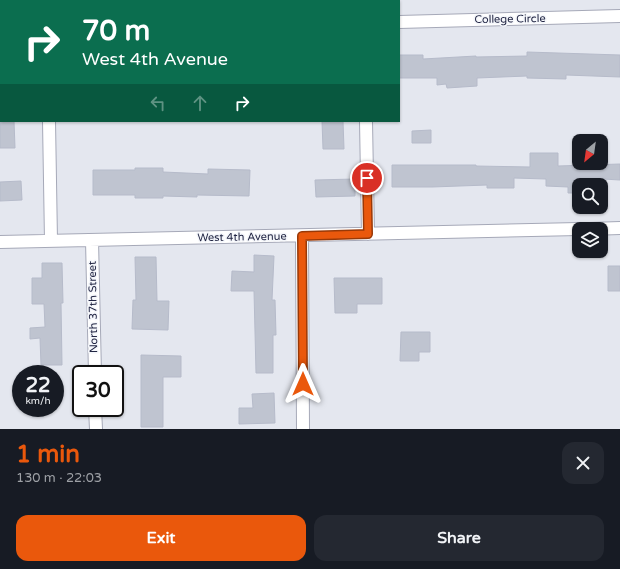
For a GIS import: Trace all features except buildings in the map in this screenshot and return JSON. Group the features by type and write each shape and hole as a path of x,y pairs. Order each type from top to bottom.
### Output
{"street":[{"name":"College Circle","path":"400,22 620,16"},
{"path":"50,122 51,241"},
{"path":"366,122 368,234"},
{"path":"608,228 620,228"},
{"name":"West 4th Avenue","path":"0,242 572,229"},
{"path":"302,236 303,429"},
{"name":"North 37th Street","path":"92,240 95,365"},
{"path":"95,417 96,429"}],"route":[{"path":"303,384 302,236 368,234 367,178"}]}
